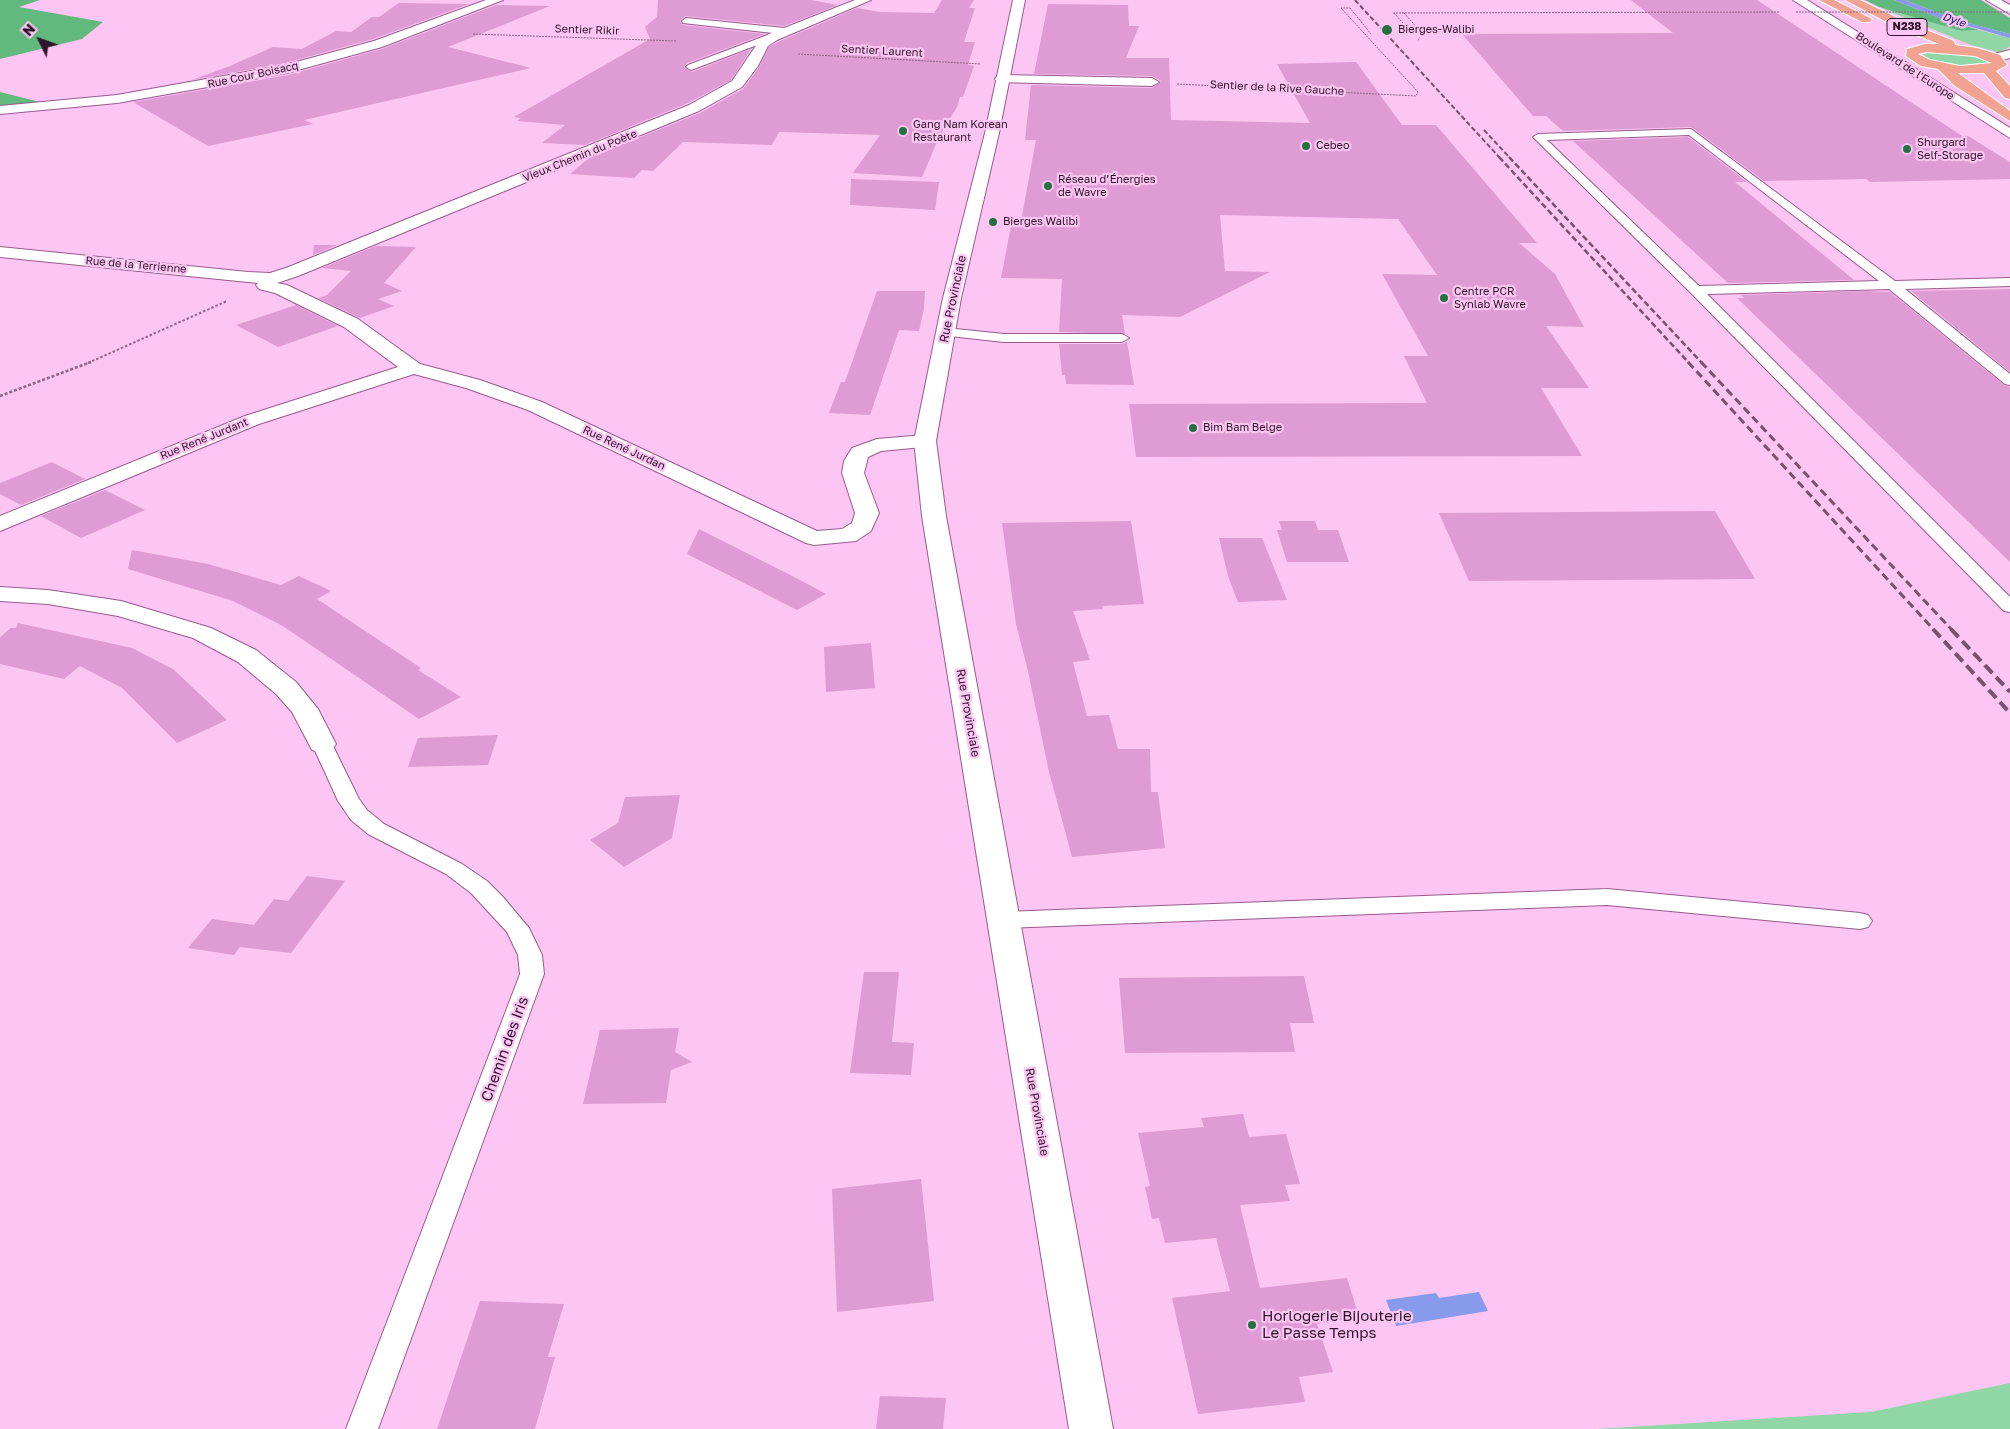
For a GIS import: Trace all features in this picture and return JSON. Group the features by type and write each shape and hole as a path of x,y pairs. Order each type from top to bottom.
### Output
{"highway":[{"name":"Boulevard de l'Europe","path":"1825,0 1896,33 1919,48"},
{"name":"Boulevard de l'Europe","path":"1851,0 1900,24 1965,50 1992,64"},
{"name":"Boulevard de l'Europe","path":"1965,50 1940,47 1919,48 1910,54 1915,59 1943,67 1992,64"},
{"path":"1992,64 2010,94"},
{"name":"Boulevard de l'Europe","path":"1943,67 1960,83 2010,117"}],"street":[{"name":"Rue Cour Boisacq","path":"0,110 126,98 286,69 378,44 498,0"},
{"path":"843,0 862,1"},
{"name":"Rue Provinciale","path":"1019,0 992,133 946,332 925,441 935,526 1091,1429"},
{"path":"1992,0 2010,11"},
{"name":"Vieux Chemin du Poète","path":"271,278 326,260 694,108 737,84 751,66 763,44 778,32 862,1"},
{"name":"Boulevard de l'Europe","path":"1797,6 2010,134"},
{"name":"Boulevard de l'Europe","path":"1992,64 2010,54"},
{"path":"1003,72 1152,82"},
{"name":"Rue de la Terrienne","path":"0,252 271,278"},
{"name":"Rue René Jurdan","path":"271,278 265,285 281,289 351,323 413,368 473,384 535,406 814,538 848,536 863,526 867,513 853,473 855,462 860,453 877,445 925,441"},
{"name":"Rue René Jurdant","path":"0,524 252,420 333,392 378,381 413,368"},
{"path":"0,594 48,597 113,607 157,618 202,633 247,656 286,688 304,708 322,744"}],"lane":[{"path":"686,21 778,32"},
{"path":"717,46 778,32"},
{"path":"691,67 778,32"},
{"path":"2010,381 1891,284 1691,132 1538,137 1696,290 2010,607"},
{"path":"1696,290 2010,282"},
{"path":"946,332 1004,338 1122,338"},
{"name":"Chemin des Iris","path":"322,744 349,801 359,815 376,829 454,869 479,887 517,928 530,955 532,974 362,1429"},
{"path":"1004,920 1607,897 1860,921"}],"path":[{"path":"1349,5 1372,34"},
{"path":"1797,6 2010,11"},
{"name":"Sentier de la Rive Gauche","path":"1152,82 1416,96 1418,92 1341,8 1350,8"},
{"path":"1412,32 1393,13 1786,12"},
{"path":"1404,13 1422,33 1418,41"},
{"name":"Sentier Rikir","path":"474,34 680,41"},
{"name":"Sentier Laurent","path":"758,51 1003,72"},
{"path":"0,396 102,358 235,297"}],"green space":[{"path":"0,0 40,0 19,7 103,22 82,39 0,59"},
{"path":"1865,0 1894,0 1937,17 1979,30 1961,31 1879,7"},
{"path":"1905,0 1981,0 2010,18 2010,34 1957,20"},
{"path":"1879,7 1961,31 1979,30 2010,38 2010,46 2001,53 1971,45"},
{"path":"1932,51 1974,55 1987,61 1987,63 1964,67 1932,61 1923,55"},
{"path":"0,92 40,102 0,107"},
{"path":"2010,1383 2010,1429 1597,1429 1871,1412"}],"water":[{"name":"Dyle","path":"1894,0 1905,0 1957,20 2010,34 2010,38 1937,17"},
{"path":"1479,1292 1488,1311 1396,1326 1386,1300 1436,1293 1439,1298"}],"building":[{"path":"658,0 811,0 838,5 784,26 685,16 680,21 683,25 765,34 687,63 684,67 692,72 751,49 731,80 688,103 585,145 542,143 565,125 517,121 521,118 514,117 650,39 645,27 657,17"},
{"path":"942,0 974,0 969,8 975,8 964,42 975,42 968,65 974,66 963,97 960,97 957,107 940,135 922,177 853,173 880,135 779,132 772,145 683,142 653,171 642,170 634,178 570,174 589,158 700,113 743,89 759,67 769,47 778,42 857,8 880,12 934,13"},
{"path":"1631,0 1757,0 1962,136 1968,136 2010,162 2010,179 1870,182 1866,179 1764,181 1691,127 1563,131 1546,116 1533,116 1462,34 1673,33"},
{"path":"399,3 469,4 373,39 285,63 192,80 273,47 302,49 336,31 351,32 372,17 379,17"},
{"path":"1048,4 1128,5 1129,26 1139,26 1126,58 1169,58 1171,120 1310,123 1277,64 1356,62 1402,125 1436,125 1537,243 1519,243 1555,274 1584,327 1546,326 1589,388 1541,388 1582,456 1136,457 1129,404 1427,403 1404,356 1428,356 1382,274 1437,275 1398,219 1220,215 1225,271 1270,272 1180,317 1122,315 1125,334 1059,332 1062,279 1001,278 1011,226 1020,227 1036,140 1025,140 1031,85 1152,88 1161,81 1152,76 1034,74"},
{"path":"496,5 550,6 448,47 531,68 304,120 313,124 208,146 133,102 288,75 382,49"},
{"path":"1688,137 1747,182 1735,182 1854,280 1728,283 1573,141"},
{"path":"851,179 939,182 935,210 850,205"},
{"path":"314,245 337,245 313,255"},
{"path":"376,246 416,247 384,283 402,291 378,299 394,306 360,318 318,298 327,295 351,271 322,268"},
{"path":"2010,289 2010,372 1911,291"},
{"path":"877,291 925,291 924,308 919,331 899,330 870,415 829,413 841,382 845,382"},
{"path":"1890,292 2004,385 2010,387 2010,562 1737,298 1744,298 1741,295"},
{"path":"296,305 338,326 278,347 236,325"},
{"path":"1127,342 1134,385 1066,384 1065,375 1062,375 1059,344 1122,344"},
{"path":"52,462 85,479 21,505 0,494 0,483"},
{"path":"105,490 145,510 81,538 41,516"},
{"path":"1715,511 1755,579 1469,581 1439,513"},
{"path":"1131,521 1144,604 1102,606 1103,609 1073,611 1090,660 1073,662 1087,716 1109,715 1118,749 1150,749 1151,792 1158,792 1165,848 1072,857 1049,772 1016,624 1002,523"},
{"path":"1279,521 1315,521 1318,530 1338,530 1349,562 1287,562 1277,530 1282,530"},
{"path":"699,529 826,594 797,610 687,554"},
{"path":"1219,538 1262,538 1287,600 1238,602 1228,576"},
{"path":"132,550 208,564 281,585 299,576 331,591 317,599 421,668 418,670 461,697 419,719 283,626 233,601 128,569"},
{"path":"18,623 132,648 173,669 227,720 177,743 122,688 80,666 64,679 0,664 0,637 11,628 16,628"},
{"path":"871,643 875,688 826,692 824,647"},
{"path":"498,735 488,765 408,767 418,738"},
{"path":"680,795 672,838 624,867 590,840 618,823 625,797"},
{"path":"307,876 345,881 291,953 240,947 234,955 188,948 212,919 254,925 274,899 288,901"},
{"path":"864,972 899,972 892,1042 914,1043 911,1075 850,1073"},
{"path":"1304,976 1314,1023 1290,1023 1295,1052 1125,1053 1119,978"},
{"path":"679,1028 675,1052 692,1062 671,1070 666,1103 583,1104 600,1030"},
{"path":"1243,1114 1249,1137 1286,1134 1300,1184 1285,1185 1290,1201 1240,1205 1260,1288 1347,1278 1359,1317 1317,1324 1333,1372 1299,1377 1305,1402 1198,1414 1172,1298 1230,1291 1216,1238 1165,1243 1159,1218 1152,1219 1145,1187 1150,1186 1138,1133 1204,1127 1201,1118"},
{"path":"921,1179 934,1301 837,1312 832,1189"},
{"path":"480,1301 564,1304 548,1357 555,1357 535,1429 437,1429"},
{"path":"880,1396 946,1398 943,1429 876,1429"}],"railway":[{"path":"1355,0 1500,158"},
{"path":"1484,130 1510,158"},
{"path":"1499,157 1689,363"},
{"path":"1509,157 1702,363"},
{"path":"1688,362 1934,630"},
{"path":"1701,362 1952,630"},
{"path":"1933,629 2010,713"},
{"path":"1951,629 2010,692"}],"place":[{"name":"Bierges-Walibi","path":"1387,30"},
{"name":"Gang Nam Korean Restaurant","path":"903,131"},
{"name":"Cebeo","path":"1306,146"},
{"name":"Shurgard Self-Storage","path":"1907,149"},
{"name":"Réseau d’Énergies de Wavre","path":"1048,186"},
{"name":"Bierges Walibi","path":"993,222"},
{"name":"Centre PCR Synlab Wavre","path":"1444,298"},
{"name":"Bim Bam Belge","path":"1193,428"},
{"name":"Horlogerie Bijouterie Le Passe Temps","path":"1252,1325"}]}
